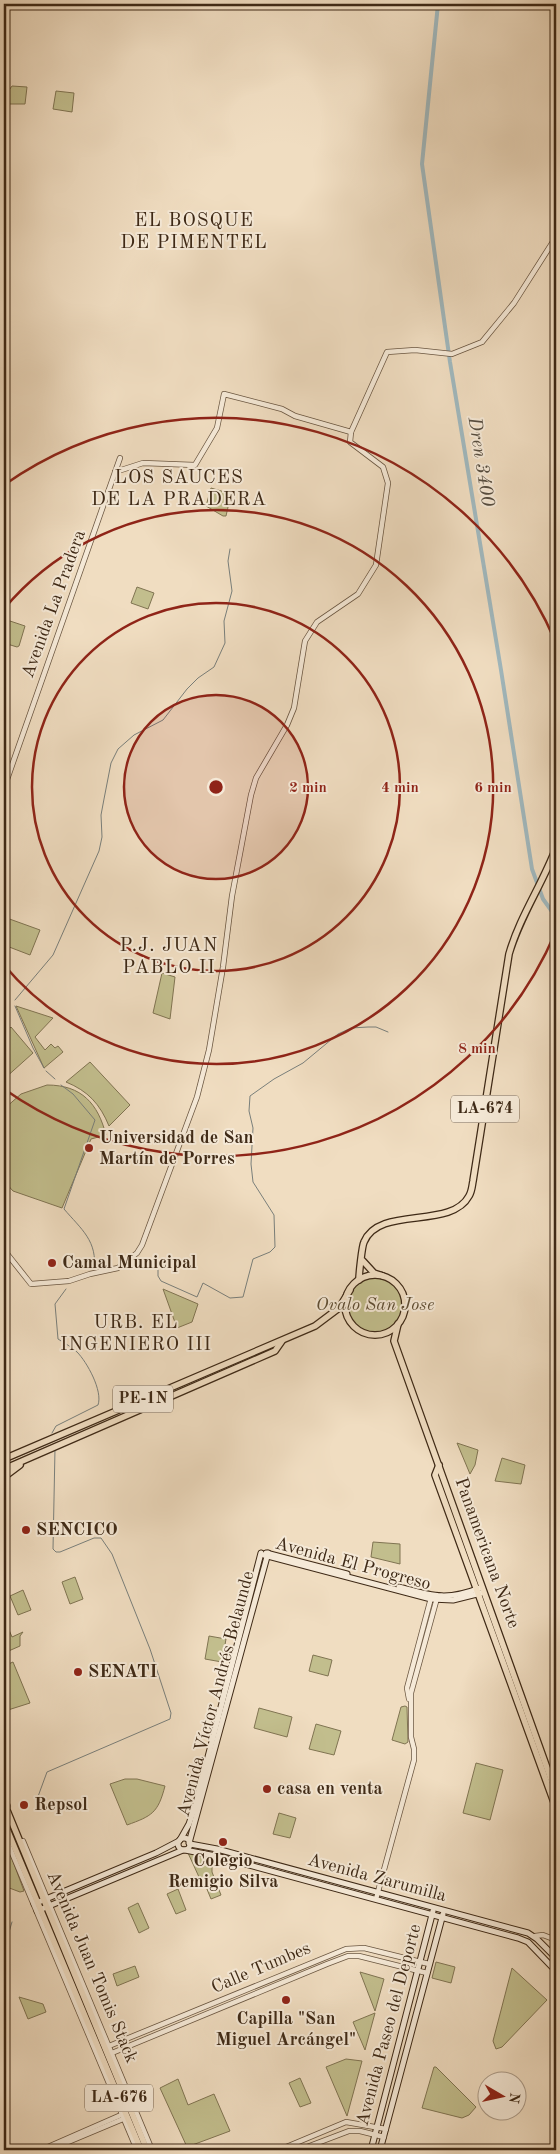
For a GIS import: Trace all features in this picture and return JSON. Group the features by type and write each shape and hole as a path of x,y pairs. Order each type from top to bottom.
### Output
{"main road":[{"name":"LA-674","path":"360,1280 364,1242 378,1227 389,1223 448,1212 462,1205 469,1196 474,1181 509,954 520,921 539,886 556,848"},
{"path":"350,1290 346,1301 346,1312 351,1322 358,1329 368,1334 379,1334 390,1331 398,1324 403,1314 404,1298 396,1284 374,1273 362,1261"},
{"path":"360,1280 373,1275 382,1276"},
{"name":"PE-1N","path":"4,1459 283,1340 325,1320 340,1308 350,1290 360,1280"},
{"name":"Panamericana Norte","path":"398,1324 394,1341 439,1465 556,1808"},
{"name":"PE-1N","path":"4,1469 275,1351 283,1340"},
{"path":"4,1454 28,1448"},
{"path":"4,1477 29,1458"},
{"name":"Panamericana Norte","path":"439,1465 435,1475 481,1590 556,1793"},
{"name":"Avenida El Progreso","path":"265,1554 434,1598 456,1596 481,1590"},
{"name":"Avenida Víctor Andrés Belaunde","path":"179,1840 189,1824 196,1803 265,1554"},
{"name":"Avenida Víctor Andrés Belaunde","path":"184,1850 189,1843 265,1554"},
{"name":"Avenida Juan Tomis Stack","path":"4,1803 40,1901 38,1911 139,2150"},
{"name":"Avenida Juan Tomis Stack","path":"4,1822 40,1901 48,1906 147,2150"},
{"name":"Avenida Zarumilla","path":"179,1840 186,1839 189,1843 434,1907 534,1936"},
{"path":"179,1840 178,1846 184,1850"},
{"path":"40,1901 156,1853 179,1840"},
{"path":"38,1911 184,1850"},
{"name":"Avenida Zarumilla","path":"184,1850 442,1916 518,1938 528,1942 556,1971"},
{"name":"Avenida Paseo del Deporte","path":"370,2150 434,1907"},
{"name":"Avenida Paseo del Deporte","path":"380,2150 444,1910"},
{"path":"534,1936 556,1958"}],"street":[{"path":"4,1250 31,1284 69,1281 118,1268 137,1254 142,1245 197,1097 209,1050 223,968 232,896 251,795 256,778 287,725 294,708 305,641 317,622 358,594 376,566 388,483 382,467 350,442 352,426 387,352 415,350 449,354 482,342 514,303 556,237"},
{"path":"115,472 143,463 195,465 217,428 224,394 282,409 295,416 352,432"},
{"name":"Avenida La Pradera","path":"4,788 120,458"},
{"path":"376,1899 414,1760 407,1688 434,1598"},
{"name":"Avenida Juan Tomis Stack","path":"4,1796 40,1901"},
{"name":"Avenida Juan Tomis Stack","path":"4,1834 40,1901"},
{"name":"Avenida Juan Tomis Stack","path":"48,1906 152,2150"},
{"name":"Avenida Juan Tomis Stack","path":"38,1911 122,2117 139,2150"},
{"name":"Avenida Zarumilla","path":"534,1936 543,1935 556,1940"},
{"name":"Calle Tumbes","path":"109,2046 346,1949 364,1948 429,1964"},
{"name":"Calle Tumbes","path":"112,2053 348,1956 366,1957 427,1973"},
{"path":"40,2150 122,2117"},
{"path":"49,2150 122,2117"},
{"path":"278,2150 346,2122 386,2129"},
{"path":"299,2150 349,2131 384,2137"}],"green space":[{"path":"12,86 27,87 25,104 4,104 4,97"},
{"path":"56,91 74,93 72,112 53,109"},
{"path":"211,488 231,494 226,516 206,506"},
{"path":"137,587 154,593 148,609 131,603"},
{"path":"4,619 25,626 19,646 4,643"},
{"path":"4,917 40,930 30,955 4,945"},
{"path":"162,973 175,977 170,1019 153,1013"},
{"path":"16,1006 53,1018 35,1037 45,1050 51,1044 55,1048 58,1046 63,1052 44,1068"},
{"path":"11,1027 33,1053 4,1079 4,1034"},
{"path":"90,1062 130,1105 109,1126 102,1111 92,1099 81,1090 66,1082"},
{"path":"47,1085 70,1088 87,1098 98,1114 106,1135 91,1139 62,1208 13,1191 4,1181 4,1109 21,1094"},
{"name":"Ovalo San Jose","path":"375,1277 386,1279 395,1285 401,1294 403,1305 401,1316 395,1325 386,1331 375,1333 364,1331 355,1325 349,1316 347,1305 349,1294 355,1285 364,1279"},
{"path":"163,1289 198,1304 192,1322 177,1328"},
{"path":"457,1443 478,1450 475,1465 470,1474"},
{"path":"502,1458 525,1465 521,1484 495,1481"},
{"path":"373,1542 400,1544 400,1564 371,1557"},
{"path":"75,1577 83,1599 70,1604 62,1582"},
{"path":"23,1590 31,1610 18,1615 10,1596"},
{"path":"4,1618 12,1637 23,1632 20,1636 20,1646 4,1653"},
{"path":"209,1636 226,1639 222,1662 205,1659"},
{"path":"313,1655 332,1660 328,1676 309,1671"},
{"path":"13,1662 30,1703 8,1710 4,1699 4,1666"},
{"path":"401,1707 407,1707 408,1742 405,1744 392,1740"},
{"path":"259,1708 292,1717 287,1737 254,1728"},
{"path":"316,1724 341,1731 334,1755 309,1749"},
{"path":"476,1763 503,1770 490,1820 463,1813"},
{"path":"125,1779 137,1779 165,1786 160,1802 153,1812 127,1825 110,1784"},
{"path":"279,1813 296,1818 290,1838 273,1834"},
{"path":"4,1845 7,1845 24,1891 20,1892 4,1886"},
{"path":"188,1853 212,1859 212,1872 221,1895 211,1899 202,1877 199,1877"},
{"path":"178,1889 186,1910 176,1914 167,1894"},
{"path":"138,1903 149,1928 139,1933 128,1908"},
{"path":"436,1962 455,1967 451,1983 432,1978"},
{"path":"135,1966 139,1977 117,1986 113,1974"},
{"path":"512,1968 547,2000 502,2047 496,2049 493,2041"},
{"path":"360,1972 384,1979 375,2011"},
{"path":"19,1997 43,2004 46,2012 28,2019"},
{"path":"375,2013 365,2050 353,2022"},
{"path":"346,2059 362,2061 347,2116 326,2067"},
{"path":"434,2067 476,2107 469,2115 462,2118 422,2108"},
{"path":"300,2078 311,2103 300,2107 289,2083"},
{"path":"178,2079 188,2105 214,2094 230,2131 187,2147 160,2088"}],"waterway":[{"name":"Dren 3400","path":"438,4 422,164 450,362 532,869 543,899 556,917"},
{"path":"15,1000 53,955 99,851 102,837 101,815 111,763 118,749 134,735 163,720 187,689 198,678 214,667 225,643 224,621 232,591 228,561 230,549"},
{"path":"15,1006 44,1068"},
{"path":"119,1269 158,1264 158,1276 161,1281 197,1297 203,1283 230,1298 243,1297 253,1259 270,1252 275,1247 274,1215 253,1182 251,1164 253,1128 249,1111 250,1096 274,1079 303,1063 338,1034 351,1028 368,1027 376,1027 388,1032"},
{"path":"46,1071 55,1079"},
{"path":"61,1085 73,1094 95,1120 64,1209 82,1229 91,1243 95,1260 94,1270"},
{"path":"52,1433 56,1426 98,1405 99,1399 93,1377 81,1357 75,1350 58,1339 55,1304 66,1289"},
{"path":"36,1802 47,1772 170,1719 171,1713 150,1649 112,1554 101,1538 94,1538 60,1552 56,1552 53,1549 55,1449"},
{"path":"4,1949 12,1922"}],"place":[{"name":"Universidad de San Martín de Porres","path":"89,1148"},
{"name":"Camal Municipal","path":"52,1263"},
{"name":"SENCICO","path":"26,1530"},
{"name":"SENATI","path":"78,1672"},
{"name":"casa en venta","path":"267,1789"},
{"name":"Repsol","path":"24,1805"},
{"name":"Colegio Remigio Silva","path":"223,1842"},
{"name":"Capilla \"San Miguel Arcángel\"","path":"286,2000"}],"district":[{"name":"EL BOSQUE DE PIMENTEL","path":"194,232"},
{"name":"LOS SAUCES DE LA PRADERA","path":"179,489"},
{"name":"P.J. JUAN PABLO II","path":"169,957"},
{"name":"URB. EL INGENIERO III","path":"136,1334"}]}
